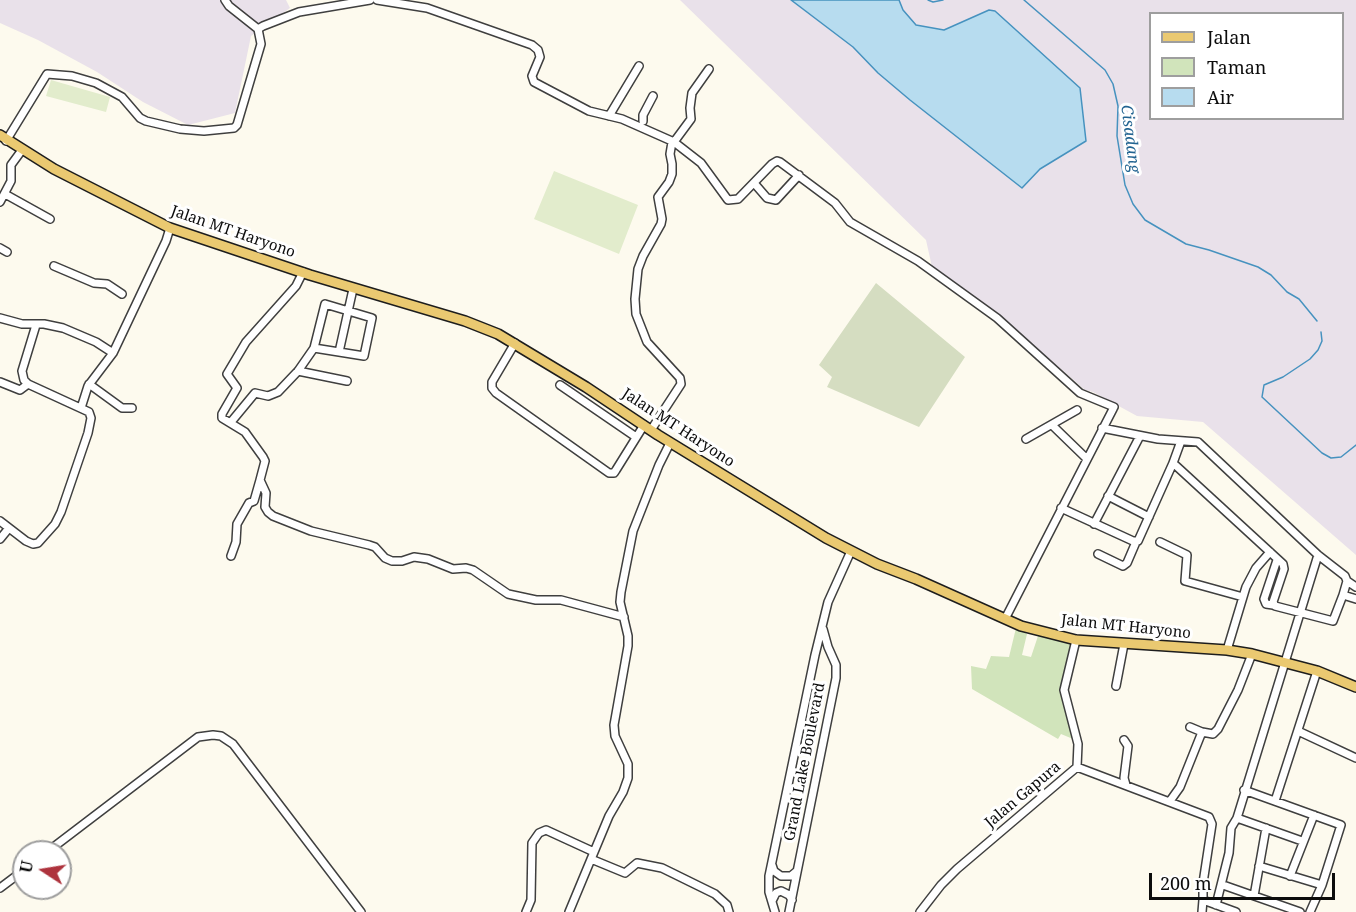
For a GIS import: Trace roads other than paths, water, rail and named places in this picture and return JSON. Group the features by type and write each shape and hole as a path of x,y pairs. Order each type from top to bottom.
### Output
{"main road":[{"name":"Jalan MT Haryono","path":"3,138 89,188 170,228 353,289 465,321 514,343 801,524 851,551 1005,619 1034,630 1076,640 1227,650 1252,654 1317,671 1356,687"}],"street":[{"path":"3,138 46,74 72,76 96,83 122,97 140,118 146,121 196,130 234,128 237,125 261,50 258,29 229,6 225,0"},
{"path":"258,29 299,12 370,0"},
{"path":"377,0 427,8 532,45 538,50 540,57 532,76 534,82 589,111 643,125 673,142 701,163 727,199 738,199 777,161 800,175 835,203 850,222 918,261 997,318 1080,393 1113,408 1005,619"},
{"path":"609,116 639,66"},
{"path":"514,343 492,382 492,388 609,473 614,473 636,437 648,427 681,384 680,378 647,342 636,314 635,299 638,269 661,224 658,197 672,174 670,154 673,142 691,119 692,93 709,69"},
{"path":"643,125 643,115 653,96"},
{"path":"0,202 11,181 11,165 22,150"},
{"path":"754,183 767,198 776,200 800,175"},
{"path":"4,194 50,219"},
{"path":"81,408 85,390 113,354 170,228"},
{"path":"54,266 94,283 107,284 122,294"},
{"path":"231,556 236,542 237,524 249,503 254,501 265,461 245,432 222,418 236,390 236,384 227,377 228,369 246,342 296,286 303,272"},
{"path":"339,352 353,289"},
{"path":"231,422 255,393 273,396 298,371 314,348 324,305 372,318 365,355 314,348"},
{"path":"0,318 63,328 96,342 113,354"},
{"path":"0,521 33,544 38,543 55,524 88,433 91,418 89,412 28,384 24,380 22,371 36,325"},
{"path":"298,371 347,381"},
{"path":"0,382 20,390 28,384"},
{"path":"89,384 122,408 132,408"},
{"path":"560,385 636,437"},
{"path":"1026,439 1053,426 1077,410"},
{"path":"1053,426 1087,459"},
{"path":"1102,428 1140,436 1198,442 1318,555 1356,587"},
{"path":"1094,524 1140,436"},
{"path":"1098,554 1123,566 1127,563 1181,441"},
{"path":"569,912 628,778 628,764 615,736 614,725 628,646 620,602 621,592 633,531 670,443"},
{"path":"1173,463 1283,564 1284,569 1273,605 1333,621 1336,618 1347,581"},
{"path":"260,480 266,493 265,507 268,512 311,531 375,547 385,558 392,561 420,557 453,569 473,570 508,594 536,600 561,600 624,617"},
{"path":"1108,496 1149,517"},
{"path":"1061,508 1136,542"},
{"path":"0,539 9,528"},
{"path":"1160,542 1187,555 1185,581 1243,597"},
{"name":"Grand Lake Boulevard","path":"775,912 768,884 823,618 851,551"},
{"path":"1227,650 1243,597 1256,568 1270,552"},
{"path":"1216,905 1223,885 1231,828 1237,818 1318,555"},
{"path":"1343,595 1356,599"},
{"name":"Grand Lake Boulevard","path":"789,912 836,678 836,665 824,634 823,618"},
{"name":"Jalan Gapura","path":"920,912 957,869 1077,767 1078,744 1064,690 1076,640"},
{"path":"1116,686 1124,644"},
{"path":"1190,727 1213,734 1218,729 1238,690 1252,654"},
{"path":"1275,801 1317,671"},
{"path":"1298,731 1356,758"},
{"path":"1170,801 1180,787 1202,732"},
{"path":"63,840 198,737 213,735 234,744 362,912"},
{"path":"1124,740 1128,746 1124,778 1126,785"},
{"path":"1077,767 1170,801 1207,816 1211,820 1203,883 1202,912"},
{"path":"1244,790 1341,825 1322,885 1310,912"},
{"path":"1290,876 1314,815"},
{"path":"1237,818 1302,841"},
{"path":"1254,896 1266,828"},
{"path":"526,912 531,900 532,843 539,833 546,830 625,873 637,863 662,868 715,894 727,904 729,912"},
{"path":"772,865 774,871 781,876 791,876 797,871"},
{"path":"1259,866 1322,885"},
{"path":"1223,885 1300,912"},
{"path":"771,901 776,893 781,891 789,895 792,900"},
{"path":"1203,900 1236,912"}],"water":[{"path":"791,0 899,0 903,10 916,25 944,30 989,10 995,11 1080,88 1086,141 1040,169 1022,188 910,100 878,73 853,47"}],"waterway":[{"name":"Cisadang","path":"928,0 933,2 943,0"},
{"name":"Cisadang","path":"1024,0 1105,70 1113,84 1118,106 1117,136 1125,185 1133,204 1145,220 1186,244 1258,267 1271,275 1287,292 1299,299 1317,321"},
{"name":"Cisadang","path":"1321,332 1322,341 1310,359 1283,377 1264,385 1262,397 1322,453 1331,458 1341,457 1356,445"}]}
